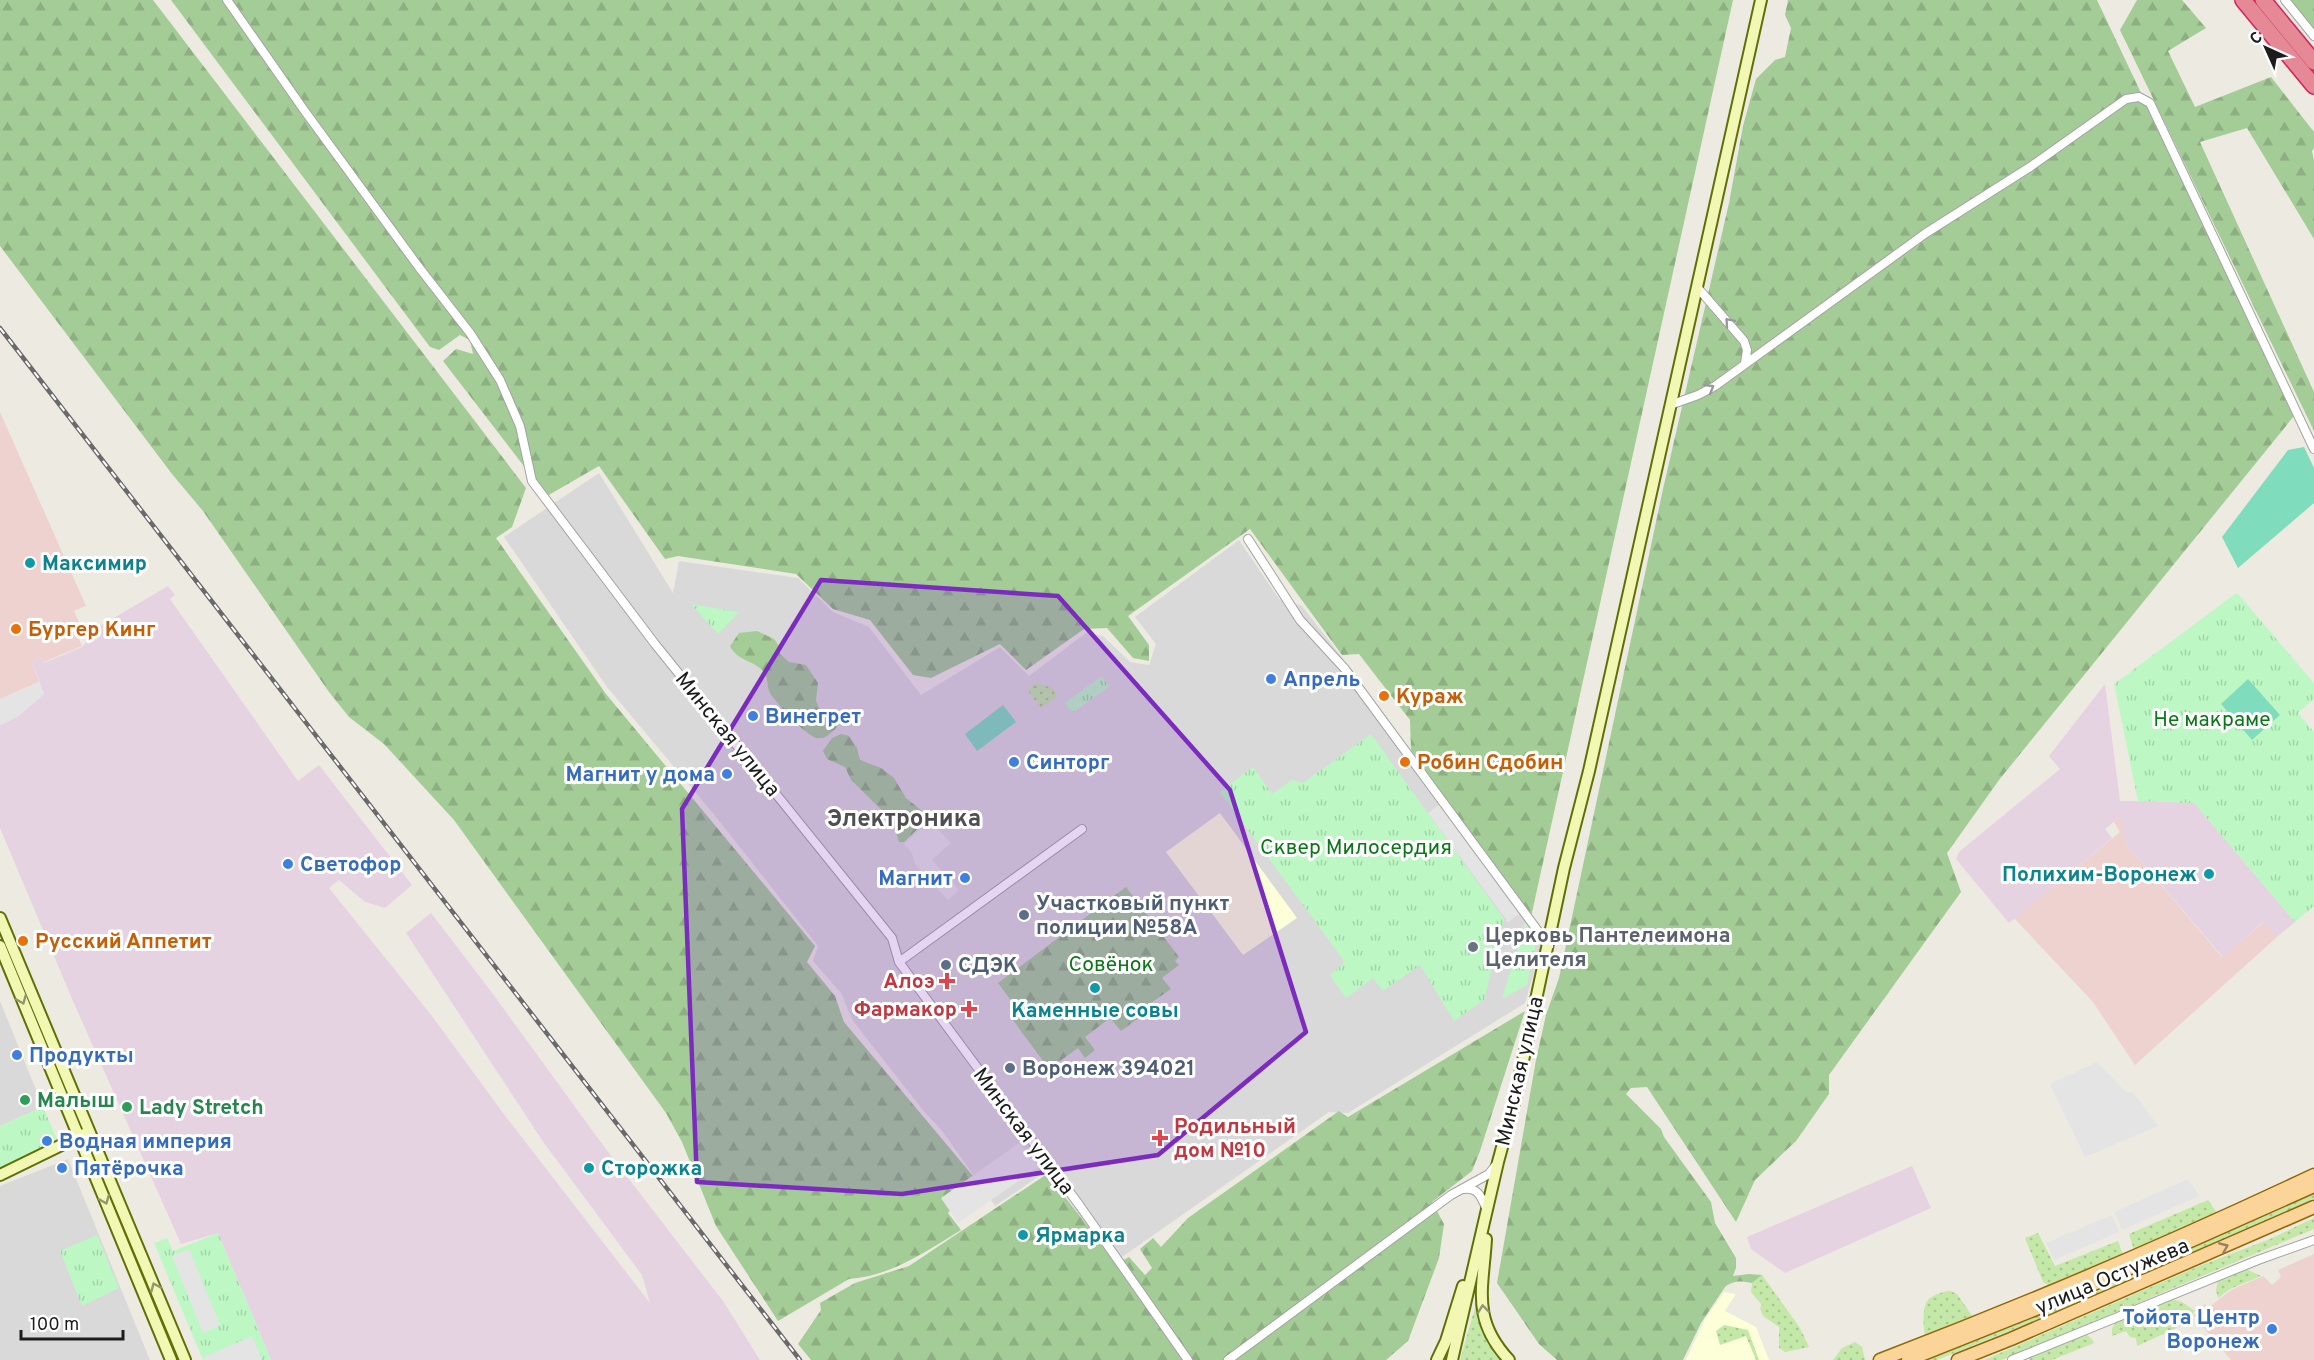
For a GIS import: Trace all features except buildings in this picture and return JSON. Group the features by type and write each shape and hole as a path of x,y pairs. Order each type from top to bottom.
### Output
{"highway":[{"path":"2243,0 2314,86"},
{"path":"2263,0 2314,62"}],"main road":[{"path":"1880,1360 2112,1266 2314,1175"},
{"name":"улица Остужева","path":"1908,1360 2051,1303 2314,1186"},
{"name":"улица Остужева","path":"1958,1360 2012,1340 2314,1207"},
{"path":"1966,1360 2012,1340"}],"street":[{"name":"Минская улица","path":"227,0 310,119 470,333 500,380 520,426 532,481 554,507 655,644 892,938 899,962 1080,1206 1188,1360"},
{"name":"Минская улица","path":"1452,1360 1516,1095 1564,868 1589,771 1761,0"},
{"path":"2285,0 2314,36"},
{"path":"1670,405 1698,395 1714,386 1926,233 2030,167 2126,99 2139,98 2150,103 2314,449"},
{"path":"1697,287 1744,340 1747,350 1745,363"},
{"path":"1248,539 1300,620 1346,669 1549,946"},
{"path":"899,962 1082,829"},
{"path":"0,918 185,1360"},
{"path":"0,946 171,1360"},
{"path":"0,1175 80,1138 89,1130"},
{"name":"Минская улица","path":"1228,1360 1462,1189 1489,1174 1498,1162"},
{"path":"1462,1189 1472,1188 1478,1192 1488,1212 1481,1296 1483,1318 1495,1344 1509,1360"},
{"path":"1437,1360 1446,1341 1483,1229"},
{"path":"2012,1360 2314,1239"}],"highlighted area":[{"path":"821,580 1058,596 1230,790 1306,1032 1158,1155 902,1194 697,1182 682,809"}],"shaded area":[{"name":"Максимир","path":"0,412 86,606 74,611 79,623 73,625 82,646 44,662 42,658 32,662 39,682 0,699"},
{"name":"Электроника","path":"599,473 673,593 679,561 798,578 833,612 869,627 921,695 1000,647 1029,676 1086,633 1103,636 1130,662 1149,665 1156,644 1135,617 1239,540 1279,599 1302,606 1340,655 1544,937 1525,1003 1348,1113 1329,1112 1112,1264 1048,1170 995,1206 943,1132 922,1109 853,1021 841,993 813,961 818,946 712,812 607,687 504,537"},
{"path":"168,586 175,595 170,599 298,781 319,765 412,885 385,908 365,902 339,880 329,888 432,1016 506,1117 650,1303 642,1275 544,1143 406,933 431,913 605,1148 723,1301 760,1360 271,1360 218,1233 181,1244 73,1001 0,828 0,725 17,717 44,694 32,662 42,658 44,663 82,647 100,626"},
{"path":"39,682 44,694 17,717 0,725 0,699"},
{"path":"2105,684 2120,801 2194,802 2295,922 2277,937 2263,922 2223,957 2126,844 2121,816 2105,829 2112,838 2009,923 1956,859 1959,852 2060,769 2049,756"},
{"path":"1441,803 1521,913 1508,922 1428,813"},
{"path":"1220,813 1297,918 1243,955 1166,852"},
{"path":"2122,815 2126,844 2222,957 2264,922 2277,937 2135,1065 2093,1002 2014,918 2120,832 2114,822"},
{"path":"930,820 951,843 932,860 959,890 948,900 915,864 912,853 904,844"},
{"path":"0,1001 43,1107 0,1126"},
{"path":"2097,1062 2126,1092 2134,1093 2158,1126 2085,1157 2050,1084"},
{"path":"1019,1143 1039,1167 958,1223 941,1198"},
{"path":"68,1159 150,1360 0,1360 0,1186"},
{"path":"1912,1166 1931,1208 1785,1273 1751,1249 1747,1237"},
{"path":"2188,1179 2199,1196 2122,1230 2114,1212"},
{"path":"2112,1215 2119,1232 2054,1260 2046,1243"},
{"path":"189,1249 220,1325 203,1333 172,1256"},
{"path":"2314,1254 2314,1360 2231,1360 2193,1315 2205,1304 2208,1308 2231,1290 2263,1276 2272,1285 2281,1277 2278,1270"},
{"path":"1724,1292 1736,1294 1725,1311 1756,1327 1769,1360 1686,1360 1705,1319"},
{"path":"252,1336 262,1360 203,1360 202,1358"}],"green space":[{"path":"0,0 153,0 526,488 512,527 496,538 606,694 815,946 807,962 835,996 844,1022 973,1176 974,1185 948,1213 961,1230 907,1262 879,1273 849,1279 778,1321 716,1226 682,1142 666,1113 454,820 384,744 349,717 329,692 203,511 172,474 0,246"},
{"path":"171,0 1733,0 1531,917 1411,750 1410,720 1359,654 1342,655 1250,529 1128,616 1149,645 1149,661 1133,658 1107,628 1084,629 1026,670 1000,644 931,678 913,675 870,620 833,609 796,574 678,556 665,559 599,466 547,496 443,361 456,349 473,354 470,340 460,335 439,350 430,347"},
{"path":"1788,0 2097,0 2294,416 1999,780 1947,853 1961,892 1829,1075 1829,1094 1796,1141 1755,1180 1736,1222 1647,1087 1631,1088 1626,1094 1661,1129 1664,1137 1711,1202 1715,1223 1736,1258 1733,1276 1762,1275 1752,1283 1735,1282 1725,1287 1701,1323 1683,1360 1557,1360 1539,1344 1497,1283 1536,1060 1546,1015 1559,978 1663,489 1729,203 1743,126 1756,79 1775,60 1785,57 1791,28 1785,15"},
{"path":"2137,0 2182,0 2206,28 2168,51 2195,107 2271,77 2314,132 2312,151 2314,239 2247,128 2200,142 2314,392 2314,431 2120,30"},
{"path":"2290,0 2314,0 2314,32 2290,3"},
{"path":"2304,447 2314,468 2314,503 2238,568 2222,537 2288,450"},
{"name":"Не макраме","path":"2238,594 2314,683 2314,699 2298,713 2314,732 2314,906 2295,922 2194,803 2138,801 2114,684"},
{"path":"691,604 739,612 718,634"},
{"path":"757,631 774,639 779,646 780,654 789,662 806,665 818,683 816,701 819,708 832,715 837,723 837,727 828,735 817,738 799,726 770,693 763,671 733,651 730,646 739,633"},
{"path":"1102,676 1109,687 1072,713 1065,703"},
{"path":"2248,679 2280,715 2252,740 2221,704"},
{"path":"1036,683 1053,688 1057,697 1041,708 1027,690"},
{"path":"1003,705 1016,722 977,751 965,734"},
{"path":"841,734 849,736 857,748 860,760 881,768 894,778 906,798 927,815 926,821 904,842 899,842 892,820 851,780 845,767 827,759 823,751 832,738"},
{"name":"Сквер Милосердия","path":"1371,734 1504,919 1484,1000 1454,1021 1420,965 1383,991 1373,978 1346,998 1330,975 1345,962 1220,792 1253,767 1272,794 1292,780 1303,783"},
{"name":"Совёнок","path":"1126,887 1179,957 1175,961 1179,965 1162,978 1171,989 1148,1005 1151,1009 1121,1031 1110,1018 1085,1037 1095,1050 1085,1058 1078,1048 1049,1069 1010,1016 1018,1010 998,983"},
{"path":"1525,923 1537,939 1527,985 1502,999"},
{"path":"1525,1011 1472,1171 1432,1202 1444,1224 1439,1258 1408,1341 1386,1360 1191,1360 1120,1262 1129,1257 1145,1275 1152,1268 1140,1249 1153,1238 1161,1247 1188,1218 1339,1111 1348,1117"},
{"path":"43,1107 59,1144 0,1168 0,1126"},
{"path":"1047,1174 1117,1264 1186,1360 811,1360 798,1344 821,1310 820,1303 855,1283 909,1266"},
{"path":"2314,1194 2314,1198 2175,1262 1937,1360 1927,1360 2048,1312"},
{"path":"2208,1200 2217,1213 2139,1250 2134,1250 2129,1234"},
{"path":"2314,1218 2314,1229 2002,1360 1984,1360 2199,1266 2270,1239"},
{"path":"218,1233 271,1360 203,1360 154,1243 167,1238 173,1251"},
{"path":"2038,1233 2055,1266 2118,1241 2122,1258 2051,1287 2043,1282 2025,1238"},
{"path":"97,1235 119,1288 82,1306 60,1251"},
{"path":"2246,1269 2261,1276 2230,1289 2218,1298 2216,1290 2218,1280"},
{"path":"1762,1275 1800,1328 1809,1347 1785,1352 1779,1348 1779,1327 1763,1316 1760,1308 1762,1305 1751,1292 1752,1283"},
{"path":"1947,1291 1957,1294 1973,1317 1970,1322 1931,1337 1925,1335 1926,1303 1937,1294"},
{"path":"1478,1297 1485,1331 1504,1360 1460,1360"},
{"path":"2171,1299 2182,1302 2195,1311 2191,1316 2194,1320 2137,1346 2136,1338 2130,1337 2126,1331 2112,1336 2112,1328 2118,1320"},
{"path":"1724,1325 1748,1330 1759,1360 1756,1360 1746,1336 1720,1345 1716,1331"},
{"path":"2086,1334 2094,1343 2052,1360 2029,1360 2032,1356"},
{"path":"1855,1342 1862,1347 1865,1360 1833,1360 1842,1348"}],"railway":[{"path":"0,328 800,1360"}],"place":[{"name":"Максимир","path":"30,563"},
{"name":"Бургер Кинг","path":"16,629"},
{"name":"Апрель","path":"1271,679"},
{"name":"Кураж","path":"1384,696"},
{"name":"Винегрет","path":"753,716"},
{"name":"Синторг","path":"1014,762"},
{"name":"Робин Сдобин","path":"1405,762"},
{"name":"Магнит у дома","path":"727,774"},
{"name":"Светофор","path":"288,864"},
{"name":"Полихим-Воронеж","path":"2209,874"},
{"name":"Магнит","path":"965,878"},
{"name":"Участковый пункт полиции №58А","path":"1024,915"},
{"name":"Русский Аппетит","path":"23,941"},
{"name":"Церковь Пантелеимона Целителя","path":"1473,947"},
{"name":"СДЭК","path":"946,965"},
{"name":"Алоэ","path":"947,981"},
{"name":"Каменные совы","path":"1095,988"},
{"name":"Фармакор","path":"969,1009"},
{"name":"Продукты","path":"17,1055"},
{"name":"Воронеж 394021","path":"1010,1068"},
{"name":"Малыш","path":"25,1100"},
{"name":"Lady Stretch","path":"127,1107"},
{"name":"Родильный дом №10","path":"1160,1138"},
{"name":"Водная империя","path":"47,1141"},
{"name":"Пятёрочка","path":"62,1168"},
{"name":"Сторожка","path":"589,1168"},
{"name":"Ярмарка","path":"1023,1235"},
{"name":"Тойота Центр Воронеж","path":"2272,1329"}],"district":[{"name":"Электроника","path":"904,818"}]}
